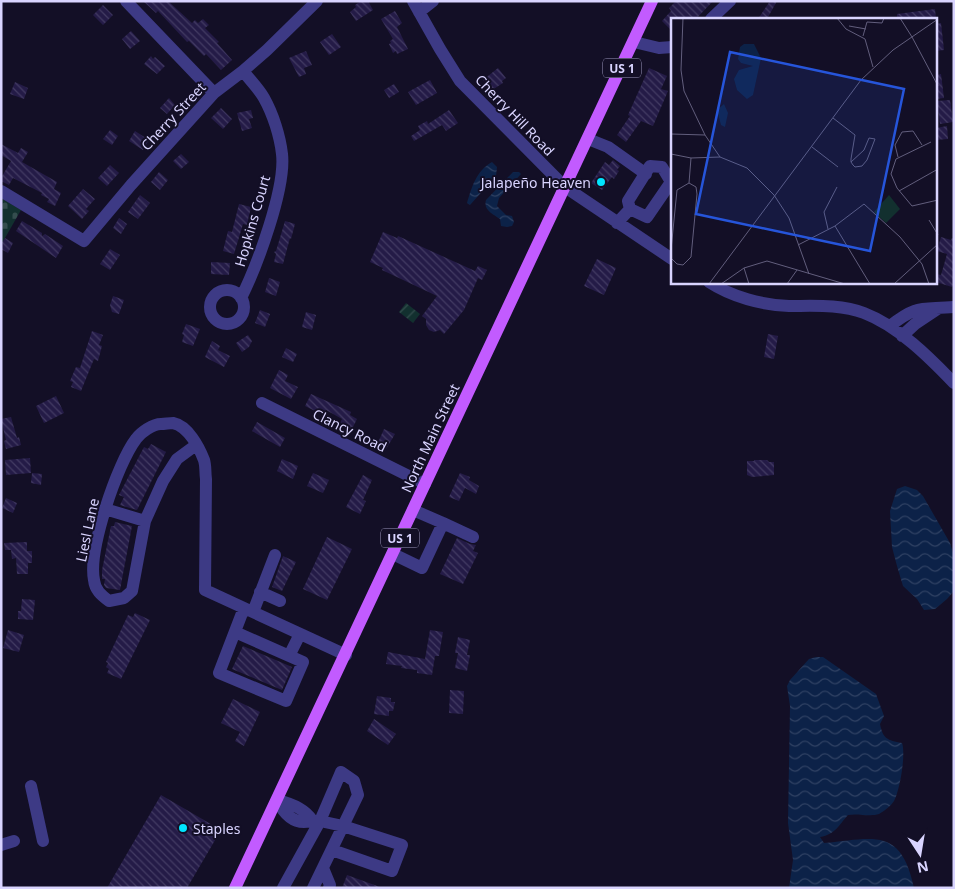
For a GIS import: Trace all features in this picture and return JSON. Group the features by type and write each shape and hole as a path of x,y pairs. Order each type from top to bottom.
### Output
{"main road":[{"name":"North Main Street","path":"235,888 652,1"}],"street":[{"path":"126,1 214,93"},
{"name":"Cherry Street","path":"1,191 84,241 130,185 214,93 243,71 317,1"},
{"path":"416,7 432,1"},
{"path":"712,18 730,1"},
{"name":"Cherry Hill Road","path":"416,7 460,81 564,187 671,258"},
{"path":"634,42 659,48 671,47"},
{"name":"Hopkins Court","path":"241,298 268,228 281,175 282,154 277,132 264,98 243,71"},
{"path":"588,139 608,147 646,174"},
{"path":"650,166 662,167 671,182 647,217 630,209 628,201 650,166"},
{"path":"617,223 630,209"},
{"path":"713,284 736,296 758,302 788,306 832,306 863,312 890,326 954,383"},
{"path":"890,326 905,314 917,309 954,306"},
{"path":"902,336 915,324 939,308"},
{"name":"Clancy Road","path":"262,403 425,484"},
{"name":"Liesl Lane","path":"196,444 177,459 163,482 145,521 132,591 124,598 108,601 98,593 93,580 95,551 105,509 116,476 136,438 155,424 173,423 186,431 196,444 204,461 206,479 206,590 346,655"},
{"path":"105,509 145,521"},
{"path":"413,510 473,537"},
{"path":"392,554 422,568 443,523"},
{"path":"235,632 303,662 286,701 219,673 235,632 260,592 275,555"},
{"path":"260,592 280,601"},
{"path":"290,656 300,634"},
{"path":"283,888 341,772 354,780 358,795 314,888"},
{"path":"31,786 43,841"},
{"path":"277,800 286,802 308,813 316,820 343,826 402,845 392,871 332,850"},
{"path":"1,845 14,841"},
{"path":"323,868 330,885 329,888"}],"green space":[{"path":"1,198 21,210 1,245"},
{"path":"406,303 420,314 413,323 399,312"}],"water":[{"path":"492,162 497,167 496,176 470,205 467,203 475,180 482,170"},
{"path":"513,172 521,174 499,198 497,206 506,215 512,216 514,222 512,226 507,227 501,226 500,219 489,211 485,203"},
{"path":"905,486 917,490 923,496 950,543 954,556 954,591 935,609 924,610 917,599 903,586 892,547 890,511 897,489"},
{"path":"823,657 876,694 884,716 880,724 884,736 889,740 902,743 903,748 902,772 894,801 891,805 879,814 848,815 833,832 820,837 824,843 871,839 883,841 893,846 902,855 914,888 789,888 793,860 788,823 790,706 787,686 809,659"}],"building":[{"path":"143,1 168,1 192,23 195,20 198,23 203,19 209,25 205,28 219,42 217,43 232,60 221,70 206,54 204,56 189,41 187,42 158,11 156,13"},
{"path":"361,1 368,1 373,10 356,21 350,12"},
{"path":"676,1 713,1 697,18 671,18 671,30 662,21 671,11 669,8"},
{"path":"770,1 777,1 768,18 759,18"},
{"path":"103,5 113,15 103,25 93,15"},
{"path":"935,9 936,18 897,18 897,14"},
{"path":"395,11 402,23 397,27 408,49 397,54 396,51 393,53 389,44 393,39 381,19"},
{"path":"941,23 944,50 938,51 938,24"},
{"path":"131,31 140,41 130,49 122,39"},
{"path":"332,34 341,47 329,55 320,42"},
{"path":"306,51 312,65 304,68 306,74 299,77 289,58"},
{"path":"151,56 153,59 155,57 165,66 157,74 144,64"},
{"path":"498,68 506,78 502,81 503,83 489,92 483,80"},
{"path":"649,68 667,76 661,89 668,91 653,126 641,121 626,142 617,135 630,116 628,115"},
{"path":"941,74 944,98 938,99 938,75"},
{"path":"430,80 437,93 416,105 408,92"},
{"path":"15,82 28,88 24,99 10,94"},
{"path":"394,84 399,92 389,98 384,90"},
{"path":"169,98 175,105 167,114 160,108"},
{"path":"950,100 953,122 940,124 938,101"},
{"path":"221,108 232,119 223,129 211,118"},
{"path":"251,110 253,118 249,119 252,128 242,131 237,113"},
{"path":"449,110 458,123 446,131 442,125 414,141 411,136 420,130 418,126 427,121 428,124"},
{"path":"947,126 948,139 938,140 938,128"},
{"path":"110,130 118,136 112,145 103,139"},
{"path":"135,131 149,140 143,150 129,141"},
{"path":"1,144 18,153 21,148 28,152 22,162 57,182 54,189 61,193 55,206 47,202 49,199 41,195 42,193 13,178 9,185 1,181 11,161 1,155"},
{"path":"181,154 189,162 181,169 173,161"},
{"path":"613,160 620,166 617,170 619,171 614,179 612,177 602,190 591,183 605,162 609,165"},
{"path":"110,165 119,173 107,186 98,178"},
{"path":"159,172 168,180 160,190 151,182"},
{"path":"83,189 95,199 86,209 89,211 82,219 68,206"},
{"path":"140,195 150,203 138,219 128,212"},
{"path":"239,204 251,207 247,225 243,224 234,254 223,251 228,231 232,232"},
{"path":"119,218 127,224 121,234 113,228"},
{"path":"22,221 42,233 42,236 45,234 63,246 56,258 16,231"},
{"path":"285,221 295,224 283,264 274,262 276,254 274,252 276,251"},
{"path":"383,232 397,238 398,236 475,271 478,266 487,270 482,280 478,278 464,310 444,334 440,330 434,332 429,330 426,325 426,319 422,316 437,296 382,270 383,268 370,262"},
{"path":"941,237 951,240 954,238 954,282 952,287 938,283 938,274 941,275 947,254 938,251"},
{"path":"5,238 13,243 8,253 1,249 1,244"},
{"path":"110,249 120,255 110,270 100,264"},
{"path":"597,259 616,268 604,295 584,286"},
{"path":"211,262 230,263 229,275 211,274"},
{"path":"269,278 280,282 276,296 265,292"},
{"path":"113,296 124,300 119,314 112,312 110,305"},
{"path":"260,310 270,314 265,327 255,323"},
{"path":"306,312 316,315 312,330 302,327"},
{"path":"186,324 200,329 193,346 182,342 184,335 182,334"},
{"path":"92,331 103,335 99,345 102,346 98,361 94,359 81,391 71,387 73,382 70,381 76,367 80,368"},
{"path":"768,334 778,336 774,359 764,357"},
{"path":"248,335 252,341 249,347 242,352 236,343"},
{"path":"212,341 220,346 218,350 230,356 224,367 205,357"},
{"path":"286,348 297,354 293,362 282,357"},
{"path":"279,370 288,375 285,381 298,387 291,399 270,388"},
{"path":"311,394 351,412 350,415 357,419 352,429 340,423 342,419 326,410 323,415 305,406"},
{"path":"56,396 64,413 44,423 36,406"},
{"path":"11,417 21,445 6,449 1,419"},
{"path":"257,422 285,438 280,447 252,431"},
{"path":"384,429 395,434 385,451 376,447"},
{"path":"151,444 166,452 137,510 120,505 124,497 119,495 144,447 148,449"},
{"path":"30,458 31,473 6,475 5,460"},
{"path":"282,459 298,466 293,479 277,471"},
{"path":"747,461 774,462 774,475 752,477 747,475"},
{"path":"32,473 42,474 41,485 31,483"},
{"path":"313,473 329,480 323,493 307,486"},
{"path":"460,473 470,477 469,480 479,486 476,494 465,488 459,501 449,497"},
{"path":"363,475 372,480 363,500 366,501 360,514 346,507"},
{"path":"6,498 17,503 13,513 2,508"},
{"path":"115,522 132,526 120,590 106,588 104,585 105,579 102,579 102,570 111,526 114,526"},
{"path":"327,537 352,549 327,600 303,589"},
{"path":"457,538 476,545 473,551 478,553 463,584 440,574"},
{"path":"27,542 27,551 32,551 32,563 28,563 28,574 17,574 16,558 12,559 11,550 5,550 4,543"},
{"path":"283,556 296,562 282,591 272,587"},
{"path":"22,599 35,600 33,620 18,619 18,611 21,611"},
{"path":"135,613 150,620 121,679 107,673 109,669 106,667 108,663 106,662 128,615 133,617"},
{"path":"8,630 24,635 19,652 3,648"},
{"path":"430,630 443,632 439,656 435,656 432,675 417,673 417,670 401,668 402,666 386,664 388,652 425,659"},
{"path":"458,637 470,640 467,655 470,655 467,671 455,668 458,653 455,653"},
{"path":"243,646 292,667 282,690 232,669"},
{"path":"450,690 464,691 463,714 449,713"},
{"path":"377,696 391,698 391,702 395,702 393,711 389,711 389,716 374,714"},
{"path":"233,699 260,712 244,746 235,741 240,732 221,723"},
{"path":"374,719 396,734 388,745 367,731"},
{"path":"161,795 221,830 187,888 107,888"},
{"path":"347,875 380,887 380,888 342,888"}],"place":[{"name":"Jalapeño Heaven","path":"601,182"},
{"name":"Staples","path":"183,828"}]}
